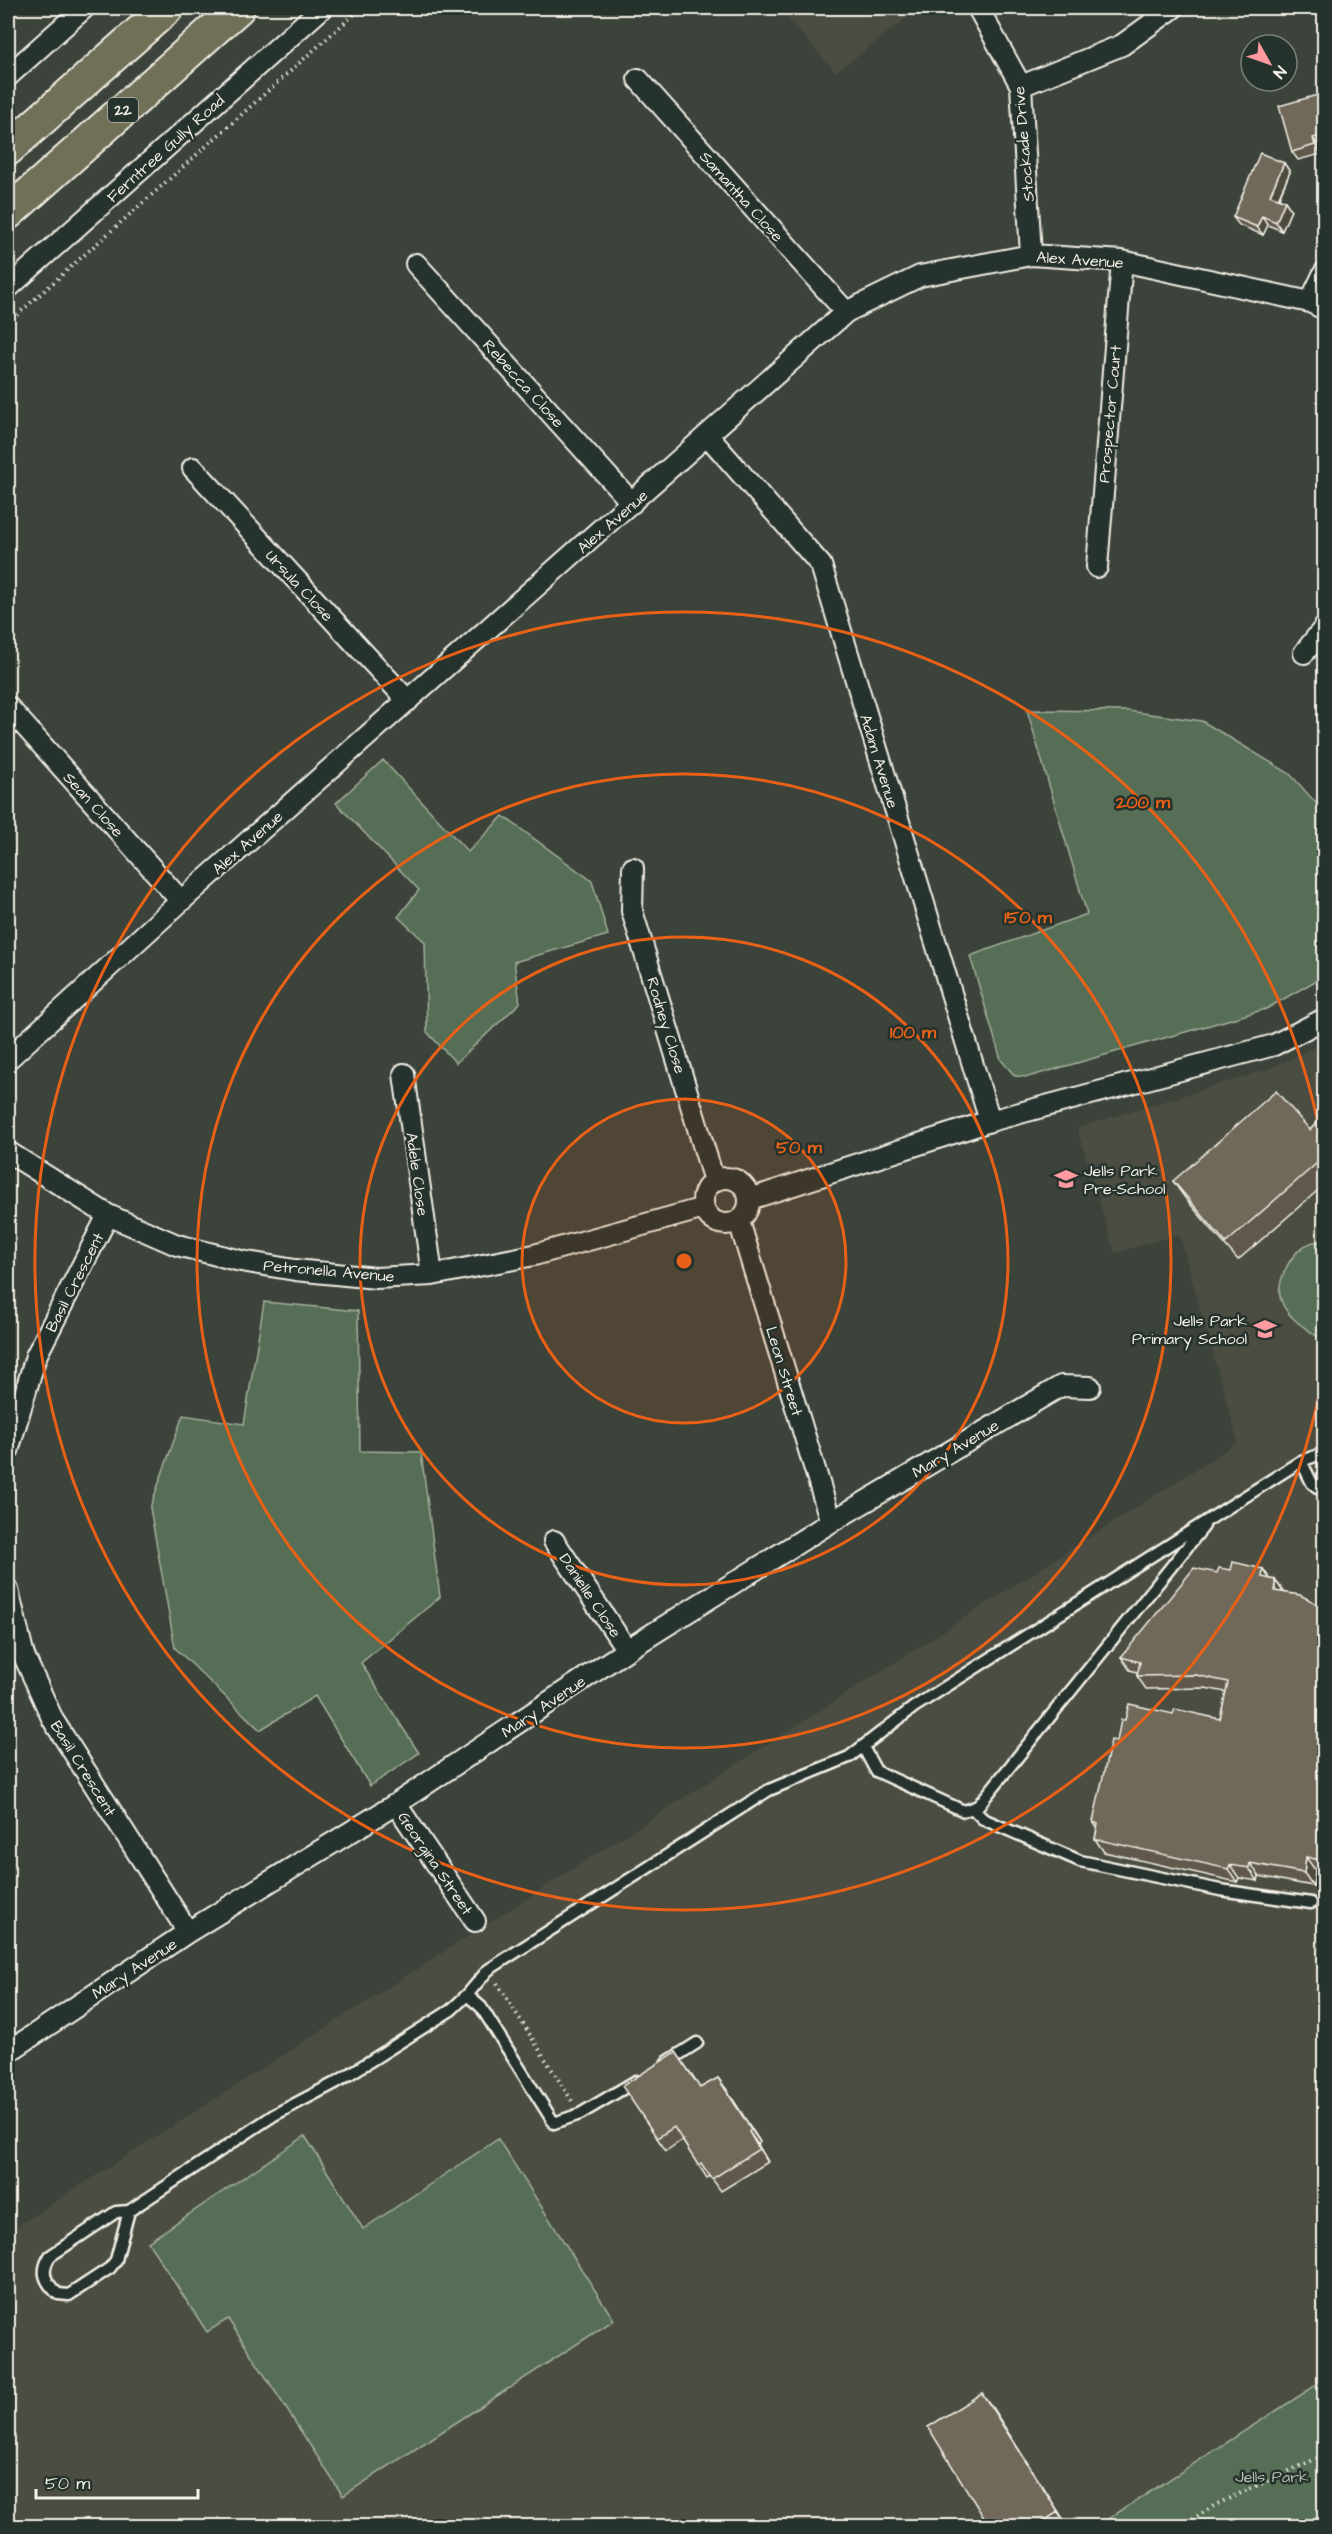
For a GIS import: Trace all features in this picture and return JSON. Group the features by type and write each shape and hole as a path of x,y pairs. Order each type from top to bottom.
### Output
{"main road":[{"path":"8,149 167,8"},
{"name":"22","path":"8,213 238,8"}],"street":[{"path":"8,76 84,8"},
{"name":"Ferntree Gully Road","path":"8,288 322,8"},
{"name":"Stockade Drive","path":"978,8 1021,86 1030,255"},
{"path":"1021,86 1122,45 1173,8"},
{"name":"Samantha Close","path":"638,79 846,312"},
{"name":"Alex Avenue","path":"8,1059 181,901 846,312 920,276 1030,255 1122,261 1317,305"},
{"name":"Prospector Court","path":"1097,567 1122,261"},
{"name":"Rebecca Close","path":"416,264 632,503"},
{"path":"1317,305 1324,273"},
{"name":"Adam Avenue","path":"708,436 821,566 990,1121"},
{"name":"Ursula Close","path":"193,468 408,701"},
{"path":"1304,653 1324,628"},
{"name":"Sean Close","path":"8,707 181,901"},
{"name":"Rodney Close","path":"633,868 632,911 714,1181"},
{"path":"750,1199 990,1121 1274,1045 1324,1019"},
{"name":"Adele Close","path":"404,1074 432,1275"},
{"name":"Petronella Avenue","path":"8,1152 108,1215 177,1245 241,1261 295,1270 376,1278 432,1275 534,1255 704,1208"},
{"path":"722,1178 737,1180 744,1185 750,1199 746,1215 739,1221 726,1225 718,1223 707,1214 703,1198 706,1189 714,1181 722,1178"},
{"name":"Basil Crescent","path":"8,1451 36,1356 108,1215"},
{"name":"Leon Street","path":"739,1221 831,1522"},
{"name":"Mary Avenue","path":"8,2052 188,1932 396,1804 627,1650 831,1522 1061,1386 1090,1387"},
{"name":"Danielle Close","path":"554,1541 627,1650"},
{"name":"Basil Crescent","path":"8,1590 24,1656 53,1720 188,1932"},
{"name":"Georgina Street","path":"396,1804 475,1921"}],"lane":[{"path":"129,2211 116,2260 110,2268 69,2295 58,2294 47,2285 44,2276 45,2264 50,2256 116,2212 129,2211 274,2115 337,2082 451,2010 488,1970 769,1790 849,1757 914,1707 1301,1461 1324,1453"},
{"path":"1301,1461 1312,1483 1324,1492"},
{"path":"863,1747 876,1771 964,1811 978,1806 1210,1518"},
{"path":"973,1809 983,1820 1080,1861 1220,1890 1311,1903"},
{"path":"467,1995 481,2007 554,2123 580,2114 697,2043"}],"path":[{"path":"8,323 362,8"},
{"path":"488,1970 580,2114"},
{"path":"1182,2526 1215,2505 1324,2455"}],"shaded area":[{"path":"779,8 920,8 836,72"},
{"path":"1324,1043 1324,2380 1097,2526 8,2526 8,2232 1238,1442 1179,1234 1115,1253 1077,1128 1266,1070"}],"green space":[{"path":"1027,710 1128,711 1202,721 1290,774 1324,812 1324,976 1266,1009 1028,1077 1015,1076 1001,1060 970,956 1087,914"},
{"path":"383,760 468,852 503,816 592,881 608,935 514,962 520,1003 456,1063 427,1032 425,942 398,917 419,890 336,803"},
{"path":"1312,1242 1324,1242 1324,1341 1299,1324 1288,1313 1281,1300 1280,1284 1297,1252"},
{"path":"264,1302 358,1311 360,1451 421,1452 440,1597 361,1663 419,1753 370,1786 315,1696 260,1730 175,1648 150,1508 183,1415 244,1424"},
{"path":"305,2136 363,2229 498,2139 614,2320 343,2496 228,2319 207,2332 148,2242"},
{"name":"Jells Park","path":"1324,2380 1324,2526 1097,2526"}],"building":[{"path":"1324,93 1324,135 1313,138 1315,145 1292,152 1279,106"},
{"path":"1260,153 1284,163 1270,195 1285,201 1276,222 1262,216 1257,227 1233,217"},
{"path":"1276,1091 1310,1130 1324,1115 1324,1157 1226,1243 1173,1181"},
{"path":"1233,1562 1263,1569 1262,1577 1275,1580 1275,1591 1300,1595 1324,1609 1324,1861 1306,1857 1304,1873 1250,1863 1249,1868 1230,1865 1228,1869 1095,1839 1098,1824 1093,1822 1111,1740 1117,1741 1121,1720 1125,1720 1129,1704 1173,1714 1175,1709 1220,1719 1228,1682 1196,1675 1137,1676 1140,1662 1121,1657 1194,1568 1217,1573 1219,1568 1231,1570"},
{"path":"676,2052 700,2088 718,2078 751,2129 749,2132 759,2149 712,2179 701,2163 698,2165 674,2127 657,2138 622,2086"},
{"path":"982,2393 1058,2512 1036,2526 989,2526 928,2427"}],"place":[{"name":"Jells Park Pre-School","path":"1066,1179"},
{"name":"Jells Park Primary School","path":"1265,1329"}]}
